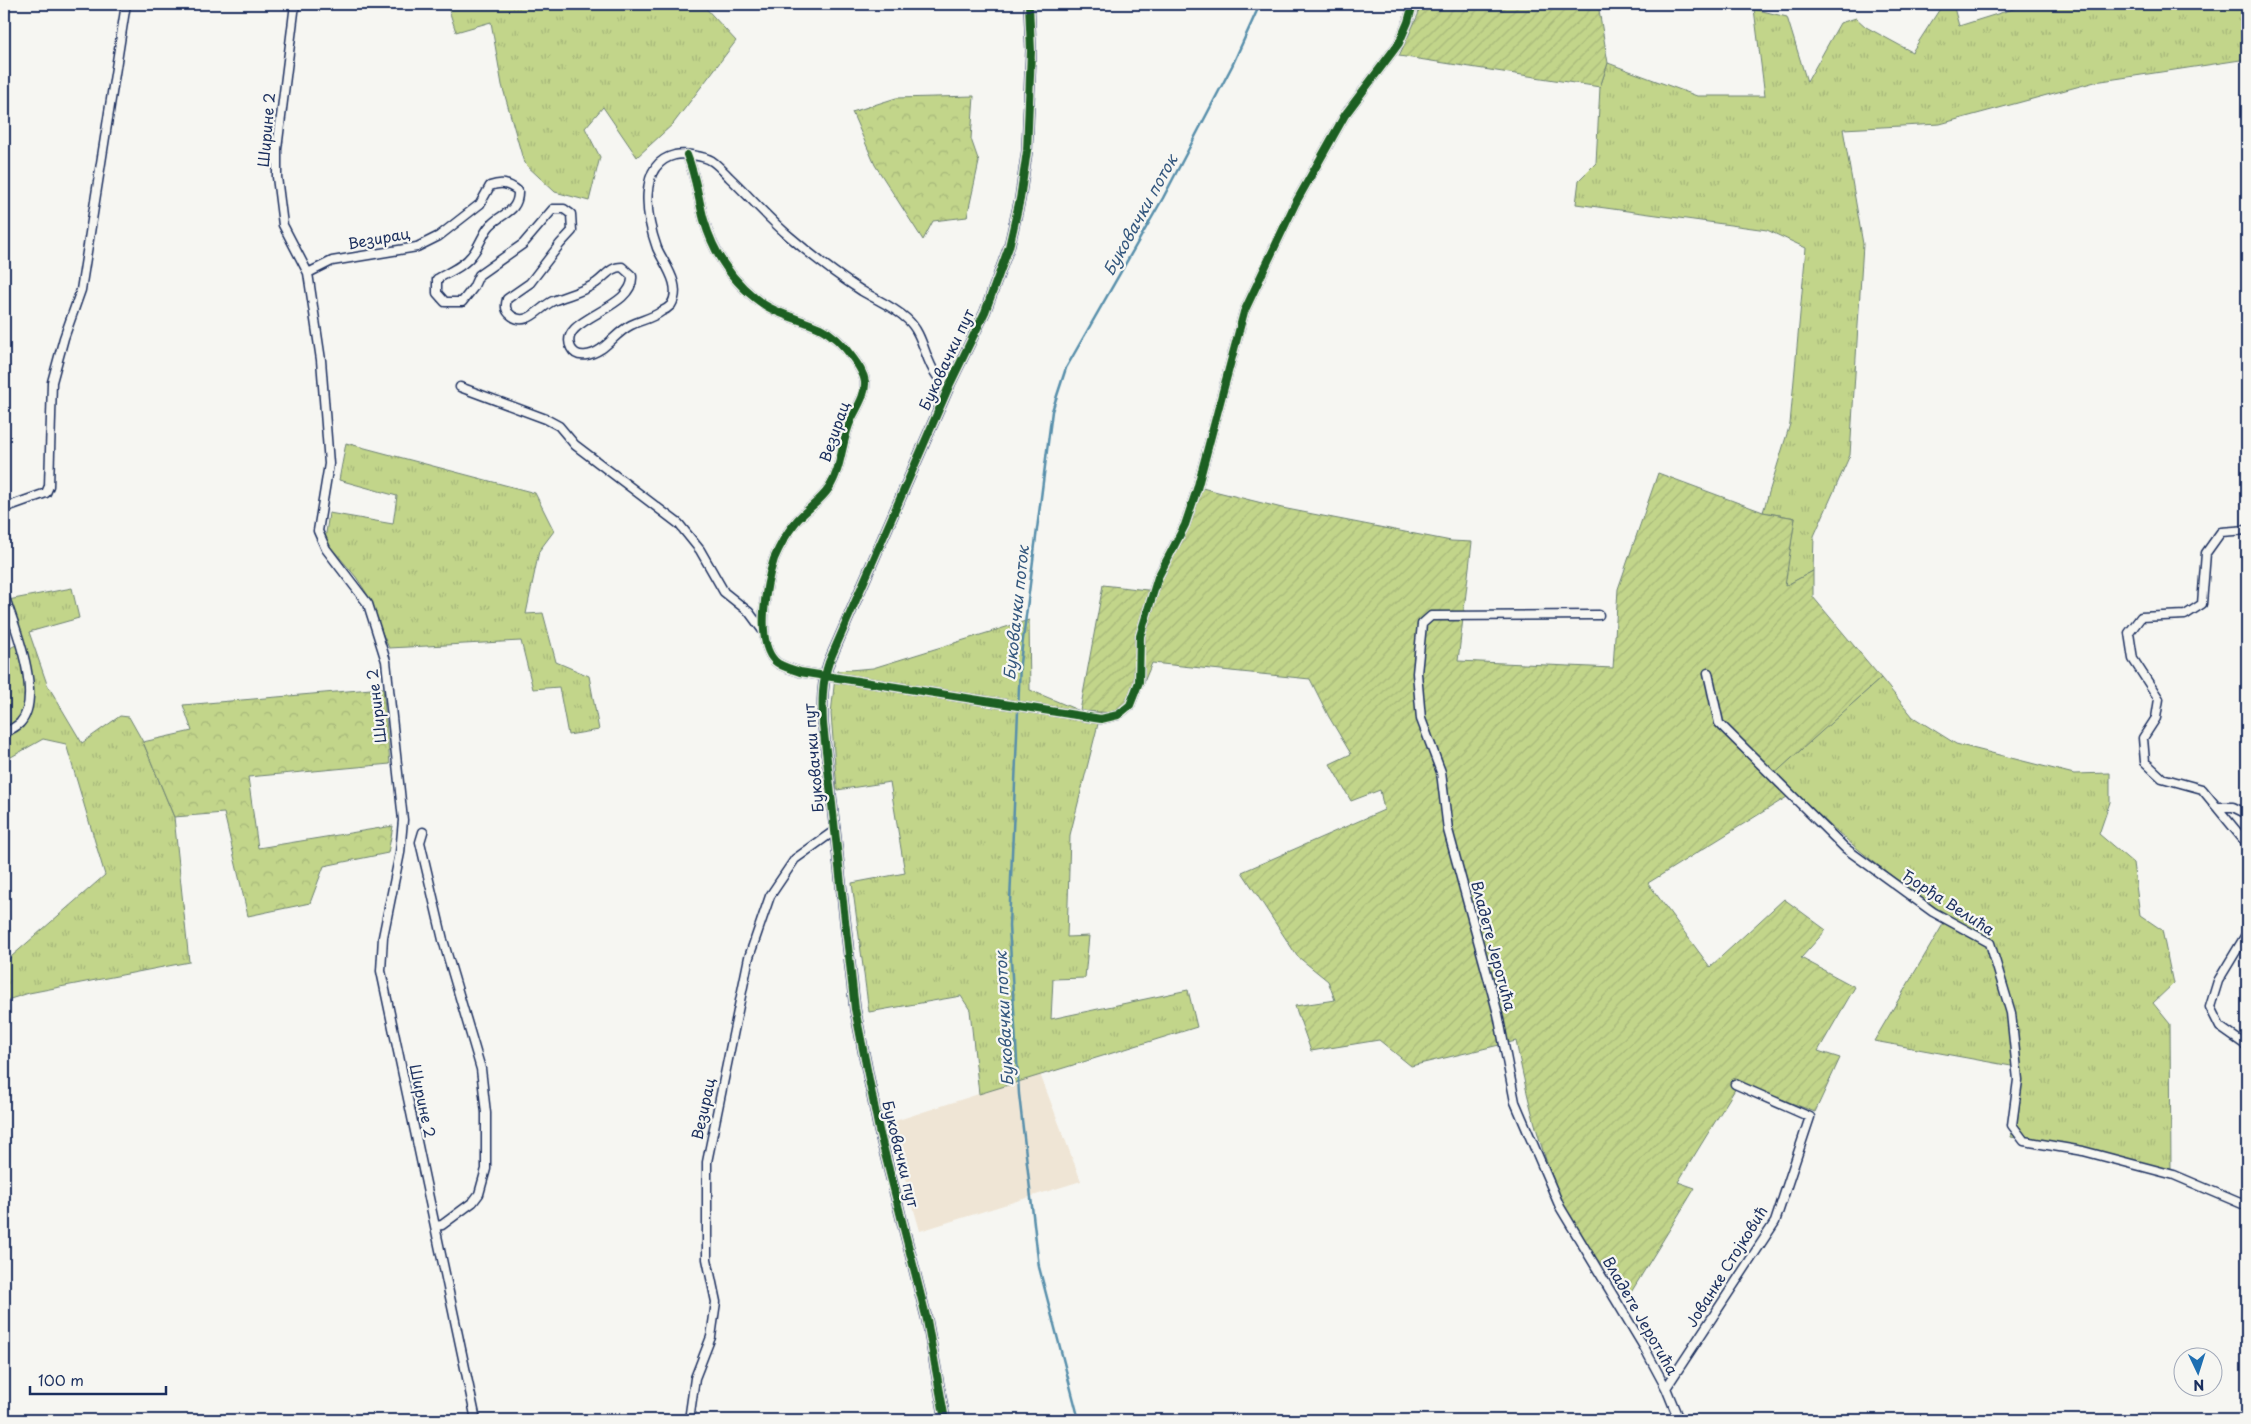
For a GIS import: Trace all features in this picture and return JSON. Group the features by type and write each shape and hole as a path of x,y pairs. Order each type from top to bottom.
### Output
{"street":[{"path":"4,508 46,493 48,486 52,382 64,338 81,290 126,4"},
{"name":"Ширине 2","path":"296,4 277,148 277,177 283,225 308,273 321,360 328,464 318,530 326,549 368,604 386,661 403,820 400,853 383,937 381,971 476,1420"},
{"name":"Буковачки пут","path":"944,1420 924,1306 885,1156 866,1072 855,1008 823,724 824,676 950,384 996,287 1016,223 1030,122 1031,51 1029,4"},
{"path":"824,676 1101,719 1118,715 1130,705 1139,682 1140,636 1158,577 1185,525 1198,490 1244,312 1295,204 1345,115 1399,42 1408,22 1413,4"},
{"name":"Везирац","path":"308,273 332,261 417,247 439,236 458,223 480,204 490,186 501,182 512,186 518,191 518,198 510,213 500,217 488,227 472,256 460,267 437,279 438,293 445,302 462,302 473,288 479,275 523,244 553,209 564,209 571,214 573,220 572,232 530,282 507,299 505,306 508,313 514,318 529,318 551,302 585,289 616,267 622,267 632,276 633,285 622,299 578,324 570,339 570,347 574,351 581,356 591,355 629,326 658,314 671,305 673,296 672,278 658,248 650,222 649,181 655,167 664,160 675,155 687,155 712,160 788,236 861,290 908,319 916,329 938,376 950,384"},
{"name":"Везирац","path":"687,155 695,174 704,220 711,240 723,264 756,299 782,314 822,328 844,346 860,368 865,382 863,394 842,443 841,458 830,486 822,498 795,522 775,558 768,582 763,632 767,646 775,661 800,672 824,676"},
{"path":"460,387 546,418 559,426 575,445 679,524 700,550 724,592 749,612 763,632"},
{"path":"2247,530 2221,532 2206,553 2202,604 2185,615 2141,617 2129,633 2133,659 2159,699 2156,718 2143,738 2145,762 2162,778 2202,789 2247,844"},
{"path":"4,595 16,630 29,683 29,707 20,722 4,734"},
{"name":"Владете Јеротића","path":"1599,615 1431,616 1422,624 1417,673 1420,719 1441,772 1448,830 1498,1014 1515,1102 1560,1207 1666,1388 1679,1420"},
{"name":"Ђорђа Велића","path":"1708,673 1719,723 1845,848 1933,912 1990,943 2011,1013 2018,1080 2012,1125 2024,1141 2083,1151 2174,1176 2247,1206"},
{"path":"2217,807 2233,807 2247,814"},
{"name":"Везирац","path":"690,1420 695,1378 711,1337 716,1302 707,1260 707,1162 749,957 770,896 795,859 834,831"},
{"path":"423,832 420,842 444,940 481,1069 486,1113 486,1169 479,1194 473,1202 442,1225 436,1226"},
{"path":"2247,933 2218,981 2210,1007 2220,1027 2247,1046"},
{"name":"Јованке Стојковић","path":"1666,1388 1775,1222 1810,1117 1735,1084"}],"shaded area":[{"path":"1040,1074 1081,1181 920,1231 889,1123"}],"green space":[{"path":"447,4 702,4 736,41 673,124 637,157 603,107 585,128 600,157 589,201 555,192 524,163 502,85 491,22 456,32"},
{"path":"1420,4 1598,4 1608,63 1600,87 1399,56 1418,15"},
{"path":"1943,4 1953,4 1959,26 2029,4 2247,4 2247,59 2095,82 1940,124 1843,129 1863,244 1850,455 1814,536 1813,571 1784,587 1795,518 1763,512 1790,424 1806,248 1767,230 1576,204 1579,180 1596,163 1600,87 1608,63 1697,96 1765,96 1754,9 1787,17 1807,82 1840,23 1856,18 1866,27 1912,52"},
{"path":"974,96 971,139 979,162 967,217 933,221 923,240 875,165 852,112 896,98"},
{"path":"346,443 535,493 554,531 539,551 526,614 543,613 556,662 589,676 599,730 568,735 559,687 533,689 521,641 389,648 376,619 371,600 356,577 325,540 329,513 393,524 397,496 339,480"},
{"path":"1658,473 1763,512 1795,518 1785,586 1813,571 1813,597 1881,678 1771,777 1787,797 1648,883 1710,967 1784,899 1826,930 1801,958 1855,987 1818,1051 1840,1058 1815,1112 1739,1083 1678,1182 1695,1188 1630,1294 1589,1250 1567,1213 1540,1141 1516,1041 1411,1066 1379,1040 1311,1051 1295,1006 1335,1000 1328,981 1297,956 1242,872 1384,810 1380,790 1351,801 1330,764 1351,754 1329,717 1310,679 1152,663 1141,689 1118,713 1080,711 1103,585 1156,591 1202,488 1282,508 1451,541 1472,542 1458,661 1613,668 1618,589"},
{"path":"72,588 79,618 29,632 47,684 82,743 120,716 129,717 143,742 174,817 189,962 29,993 4,1001 4,963 105,875 66,744 43,739 4,761 4,651 22,642 8,600"},
{"path":"1029,620 1030,690 1080,711 1101,712 1070,835 1067,937 1089,936 1085,978 1053,979 1051,1019 1188,990 1197,1027 979,1094 970,1010 961,996 869,1012 852,883 905,873 890,782 837,790 831,714 837,671 873,668"},
{"path":"1881,678 1913,717 1956,744 2074,774 2110,773 2110,802 2099,834 2133,863 2140,915 2162,930 2173,984 2153,1003 2170,1024 2171,1172 2078,1149 2011,1137 2014,1108 2022,1068 1874,1041 1948,916 1868,858 1795,792 1787,797 1770,777"},
{"path":"383,688 390,764 248,777 258,848 393,826 388,853 324,866 310,903 248,916 224,813 174,817 143,742 192,731 183,705"}],"waterway":[{"name":"Буковачки поток","path":"1079,1420 1039,1267 1019,1094 1009,926 1020,663 1052,411 1066,368 1163,198 1232,66 1260,4"}],"cycle path":[{"path":"945,1420 927,1320 879,1130 855,1009 823,724 823,692 829,662 950,384 985,312 1009,247 1020,199 1027,151 1031,51 1029,4"},
{"path":"687,155 712,242 730,273 755,298 770,308 820,328 834,337 857,363 865,382 862,397 845,437 837,472 829,488 792,527 774,559 768,583 764,627 765,640 769,652 775,661 800,672 1101,719 1118,715 1130,705 1139,682 1140,636 1158,577 1185,525 1197,489 1244,312 1295,204 1345,115 1399,43 1413,4"}]}
